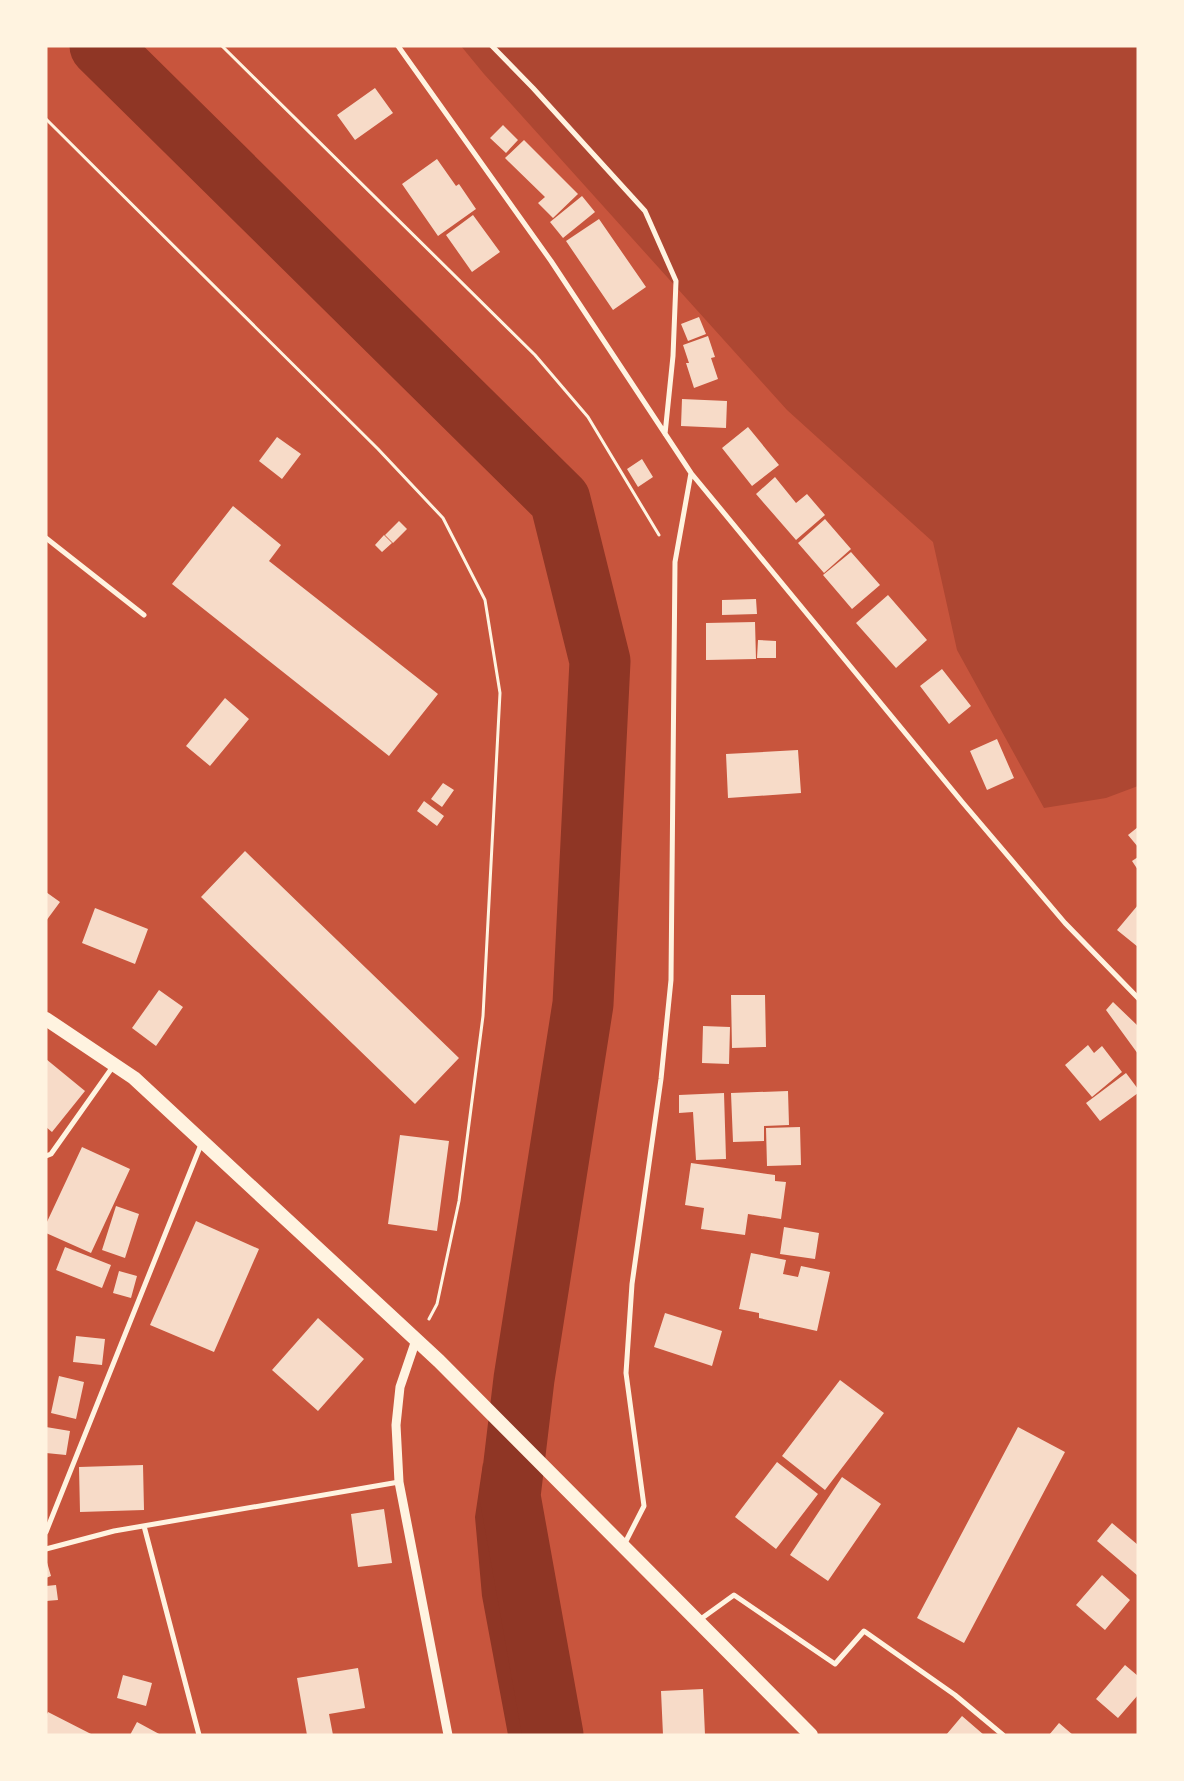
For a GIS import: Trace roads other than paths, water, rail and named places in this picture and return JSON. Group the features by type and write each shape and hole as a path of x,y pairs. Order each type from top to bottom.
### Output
{"highway":[{"path":"46,1019 134,1078 439,1361 811,1735"}],"street":[{"path":"398,46 551,261 691,473 962,803 1065,923 1138,998"},
{"path":"492,46 533,88 645,211 676,281 673,356 665,434"},
{"path":"623,1547 644,1506 626,1373 632,1284 661,1079 671,980 675,562 691,473"},
{"path":"46,538 144,615"},
{"path":"46,1156 51,1154 114,1065"},
{"path":"46,1532 202,1141"},
{"path":"416,1340 400,1387 396,1425 399,1482 448,1735"},
{"path":"46,1548 114,1531 399,1482"},
{"path":"144,1526 199,1735"},
{"path":"697,1622 734,1594 835,1664 864,1631 956,1695 1003,1735"}],"waterway":[{"path":"100,46 560,500 600,661 583,1004 524,1379 510,1496 553,1735"}]}
